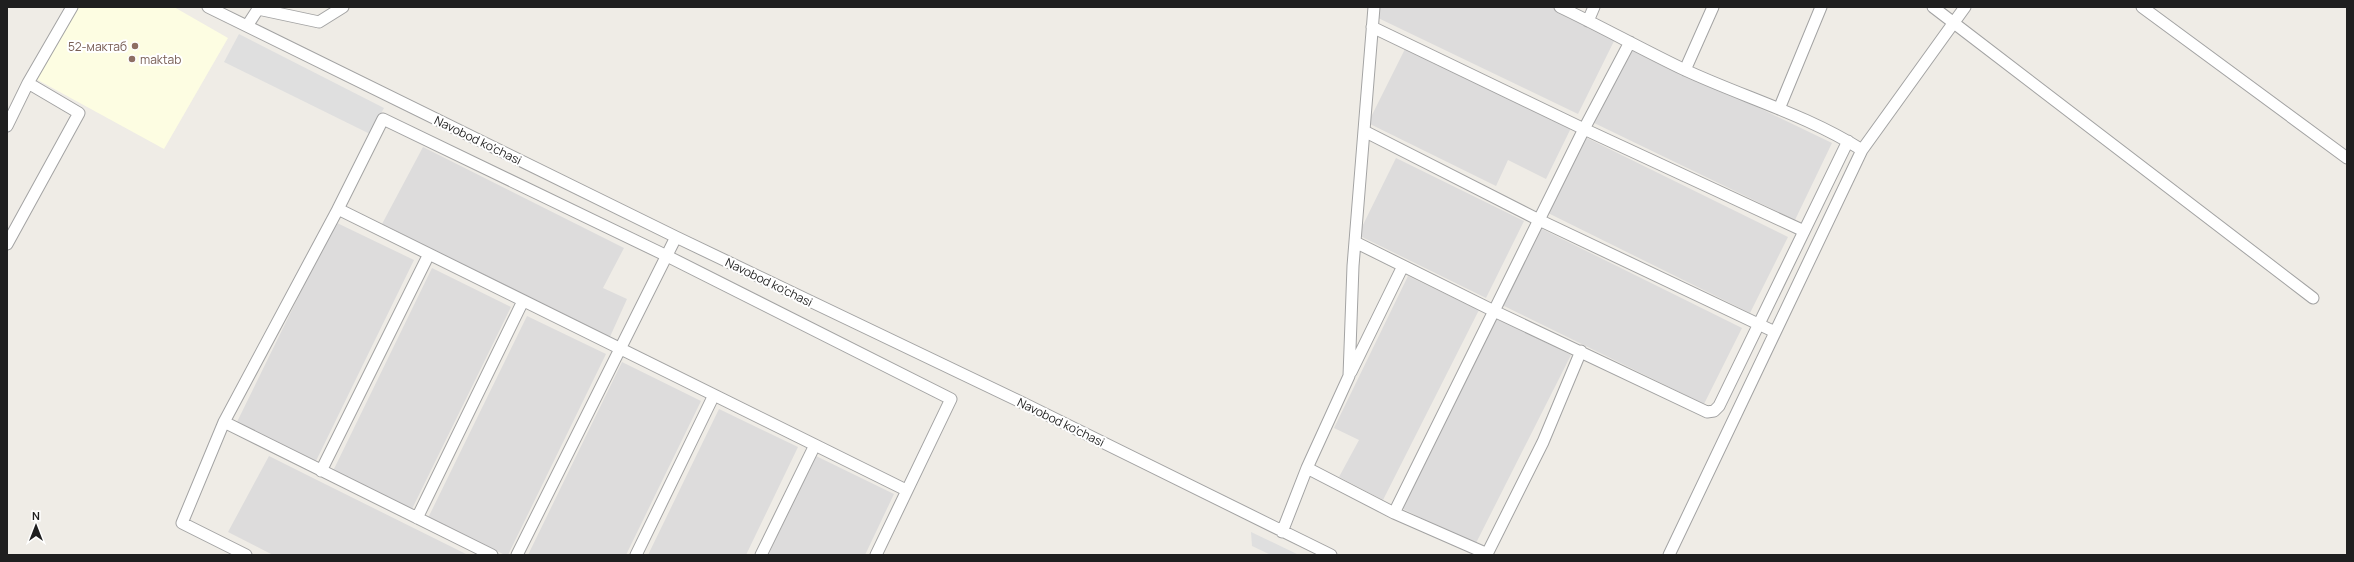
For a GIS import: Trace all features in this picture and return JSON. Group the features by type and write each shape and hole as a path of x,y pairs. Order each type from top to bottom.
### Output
{"street":[{"path":"7,126 28,83 72,7"},
{"name":"Navobod ko'chasi","path":"208,7 676,237 1024,404 1330,555"},
{"path":"247,26 259,8 319,22 343,7"},
{"path":"1349,376 1353,266 1374,7"},
{"path":"1560,7 1685,70 1779,109 1848,141 1862,150"},
{"path":"1588,21 1594,7"},
{"path":"1685,70 1714,7"},
{"path":"1779,109 1821,7"},
{"path":"1933,7 2313,298"},
{"path":"1669,555 1862,150 1965,7"},
{"path":"2142,7 2347,158"},
{"path":"1372,27 1584,129 1804,231"},
{"path":"1394,513 1584,129 1630,42"},
{"path":"7,244 79,113 28,83"},
{"path":"246,555 182,523 224,422 338,209 383,119 665,255 951,399 876,555"},
{"path":"1364,131 1539,220 1775,332"},
{"path":"1356,242 1494,311 1707,412 1714,411 1719,406 1758,323 1848,141"},
{"path":"338,209 906,490"},
{"path":"516,555 665,255 676,237"},
{"path":"321,470 429,254"},
{"path":"1282,532 1307,468 1349,376 1403,266"},
{"path":"416,518 523,300"},
{"path":"1307,468 1394,513 1483,552 1488,552 1543,442 1581,351"},
{"path":"636,555 714,395"},
{"path":"224,422 492,555"},
{"path":"761,555 815,445"}],"shaded area":[{"name":"maktab","path":"77,7 174,7 228,38 164,149 36,79"},
{"path":"1379,7 1553,7 1616,37 1578,114 1374,16"},
{"path":"239,34 384,108 370,134 224,62"},
{"path":"1627,44 1832,143 1795,220 1590,121"},
{"path":"1406,47 1571,128 1546,179 1508,160 1496,186 1368,123"},
{"path":"1583,136 1788,237 1750,313 1546,212"},
{"path":"423,147 624,248 603,288 627,299 609,339 382,224"},
{"path":"1396,158 1524,221 1486,298 1358,235"},
{"path":"335,222 414,260 315,463 236,424"},
{"path":"1538,227 1742,328 1704,404 1500,304"},
{"path":"432,268 511,307 412,509 333,471"},
{"path":"1408,276 1479,310 1383,500 1339,477 1359,440 1334,428"},
{"path":"527,316 606,354 508,555 505,555 428,518"},
{"path":"1495,317 1571,355 1475,545 1399,507"},
{"path":"622,362 701,401 626,555 528,555"},
{"path":"719,409 798,447 746,555 648,555"},
{"path":"269,456 468,555 273,555 228,532"},
{"path":"816,456 894,494 865,555 768,555"},
{"path":"1251,532 1299,555 1271,555 1252,546"}],"place":[{"name":"52-мактаб","path":"135,46"},
{"name":"maktab","path":"132,59"}]}
